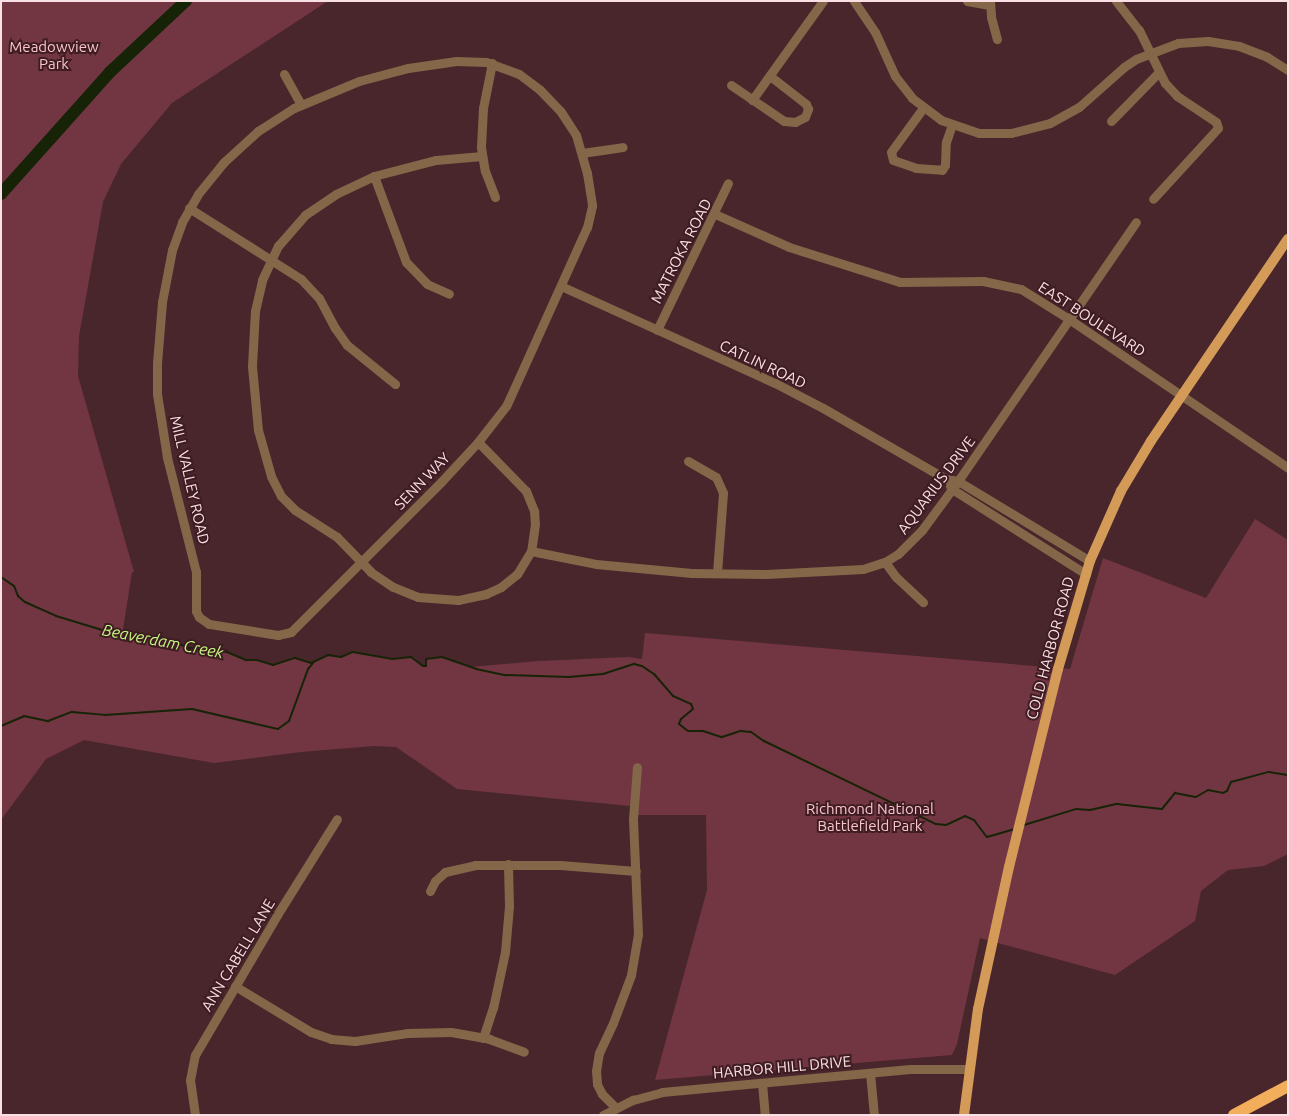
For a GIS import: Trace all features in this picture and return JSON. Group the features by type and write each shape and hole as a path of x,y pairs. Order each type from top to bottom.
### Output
{"highway":[{"path":"1234,1115 1288,1086"}],"main road":[{"name":"COLD HARBOR ROAD","path":"964,1115 968,1069 978,1008 1010,867 1061,660 1090,561 1121,491 1180,394 1288,238"}],"street":[{"path":"752,100 823,1"},
{"path":"854,1 874,32 895,76 912,98 923,108 952,125 993,134 1024,131 1050,123 1080,108 1124,67 1151,52 1178,43 1193,41 1224,42 1254,50 1288,70"},
{"path":"967,1 990,3 996,39"},
{"path":"1116,1 1139,30 1151,52 1158,72 1177,96 1216,122 1218,128 1154,199"},
{"name":"MILL VALLEY ROAD","path":"247,630 209,624 199,617 196,611 196,572 161,426 157,362 162,302 172,250 189,208 210,178 239,147 269,123 301,105 351,84 400,70 456,62 492,63 519,74 551,100 570,124 582,153 591,195 590,217 561,286"},
{"path":"492,63 483,108 482,156 495,197"},
{"path":"1110,121 1158,72"},
{"path":"284,74 301,105"},
{"path":"730,85 784,121 795,122 805,117 808,109 806,104 770,76"},
{"path":"923,108 891,152 893,160 916,168 942,170 945,165 946,142 952,125"},
{"path":"582,153 622,147"},
{"path":"478,442 520,483 531,501 535,524 531,551 523,567 510,581 486,594 458,600 434,600 406,593 382,580 337,537 287,503 274,484 263,452 252,389 252,343 258,295 271,259 288,233 305,216 336,194 374,176 436,160 482,156"},
{"path":"374,176 406,262 427,284 449,294"},
{"name":"MATROKA ROAD","path":"656,330 715,214 728,183"},
{"path":"189,208 291,271 311,288 326,309 339,336 347,345 395,384"},
{"name":"EAST BOULEVARD","path":"715,214 789,247 900,282 983,281 1008,285 1034,296 1288,468"},
{"name":"AQUARIUS DRIVE","path":"531,551 596,564 692,573 766,574 863,569 885,562 910,542 952,490 1136,222"},
{"name":"CATLIN ROAD","path":"561,286 775,383 909,455 946,479 958,481 1090,561"},
{"name":"SENN WAY","path":"247,630 278,635 291,632 362,562 478,442 506,406 561,286"},
{"path":"688,461 716,477 723,493 717,573"},
{"name":"CATLIN ROAD","path":"946,479 952,490 1086,574"},
{"path":"885,562 896,577 923,602"},
{"path":"616,1108 602,1094 597,1084 596,1071 600,1053 624,996 635,954 638,922 633,819 636,767"},
{"name":"ANN CABELL LANE","path":"195,1115 190,1080 195,1054 337,819"},
{"path":"483,1038 493,1008 505,952 509,906 508,864"},
{"path":"430,891 435,881 449,871 475,865 560,865 636,871"},
{"path":"235,986 312,1032 331,1039 355,1041 429,1032 451,1032 483,1038 524,1052"},
{"name":"HARBOR HILL DRIVE","path":"603,1115 616,1108 662,1092 910,1069 968,1069"},
{"path":"870,1073 874,1115"},
{"path":"762,1083 765,1115"}],"green space":[{"name":"Richmond National Battlefield Park","path":"1,1 328,1 172,103 121,164 103,202 79,336 78,376 134,572 132,572 122,636 163,638 189,648 227,652 246,660 257,660 273,665 295,658 311,663 328,655 341,657 353,652 392,659 411,657 423,666 426,665 426,659 442,657 471,667 538,661 629,657 642,659 645,633 1070,669 1103,558 1206,598 1255,519 1288,540 1288,854 1264,866 1228,870 1201,891 1195,921 1115,975 980,938 957,1044 952,1055 655,1080 707,890 706,815 637,815 630,806 457,789 396,747 374,746 301,752 214,763 84,740 46,759 1,820"}],"waterway":[{"path":"1,194 110,72 186,1"},
{"name":"Beaverdam Creek","path":"1,577 14,586 18,596 25,602 56,616 122,636 163,638 189,648 227,652 246,660 257,660 273,665 295,658 311,663 328,655 341,657 353,652 392,659 411,657 423,666 426,666 426,659 442,657 476,669 505,675 569,677 603,674 634,664 642,666 654,674 673,696 691,704 693,709 681,719 679,724 688,731 703,731 722,737 741,731 751,732 764,741 936,824 946,825 965,816 974,820 987,837 1015,829"},
{"path":"1,726 24,716 48,721 72,712 105,715 192,709 278,729 289,721 308,669 313,663"},
{"name":"Beaverdam Creek","path":"1024,825 1076,809 1090,810 1117,804 1162,809 1175,793 1196,797 1208,790 1223,793 1227,791 1231,782 1269,772 1288,775"}],"park label":[{"name":"Meadowview Park","path":"54,54"}]}
